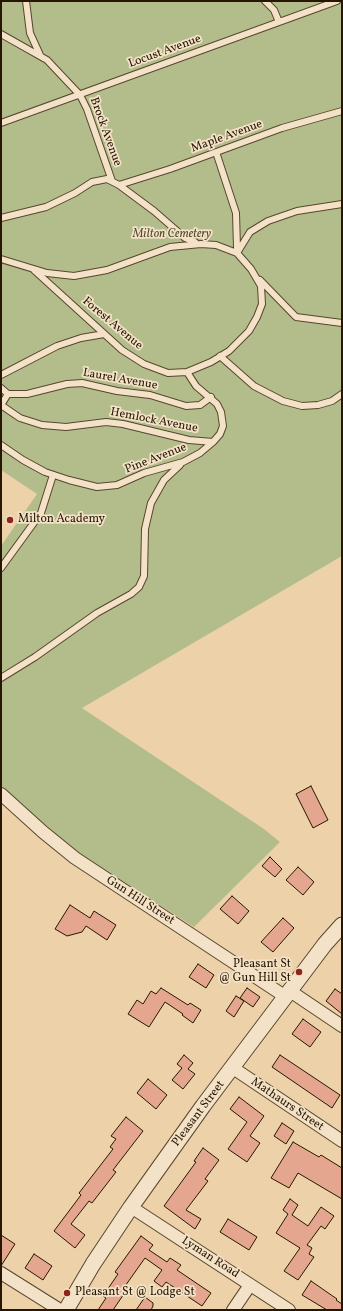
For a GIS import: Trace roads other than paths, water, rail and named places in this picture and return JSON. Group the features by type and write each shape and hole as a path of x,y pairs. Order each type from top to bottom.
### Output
{"street":[{"name":"Gun Hill Street","path":"1,794 47,836 75,858 288,994 342,1026"},
{"name":"Pleasant Street","path":"66,1310 96,1259 203,1106 325,944 342,925"},
{"name":"Mathaurs Street","path":"233,1068 342,1141"},
{"name":"Lyman Road","path":"131,1207 289,1310"},
{"path":"1,1273 60,1310"},
{"path":"233,1310 250,1285"}],"lane":[{"path":"26,1 30,33 40,55"},
{"path":"265,1 274,10 279,22"},
{"name":"Locust Avenue","path":"1,123 337,1"},
{"name":"Brock Avenue","path":"1,34 40,55 54,66 80,95 87,109 112,181"},
{"name":"Maple Avenue","path":"119,185 282,128 342,111"},
{"path":"216,152 236,213 238,233 237,254"},
{"path":"1,218 46,207 97,180 107,179 119,185 154,211 185,238 201,244 224,247 237,254 255,275 296,317 342,323"},
{"path":"237,254 250,232 268,221 297,211 342,204"},
{"path":"1,258 34,270 56,275 74,276 107,270 161,250 201,244"},
{"name":"Forest Avenue","path":"34,270 122,350 148,365 168,372 187,372"},
{"path":"187,372 220,356 244,337 254,324 260,311 262,292 255,275"},
{"path":"1,375 57,346 81,338 104,334"},
{"path":"220,356 254,386 283,401 302,406 318,405 332,401 342,394"},
{"name":"Pine Avenue","path":"1,445 30,464 54,475 87,485 112,486 148,471 183,462 200,453 213,442 220,434 223,421 220,409 211,397 196,386 187,372"},
{"name":"Laurel Avenue","path":"8,394 27,394 67,384 82,383 118,391 150,395 186,406 200,404 211,397"},
{"path":"1,388 8,394 1,405"},
{"name":"Hemlock Avenue","path":"1,405 20,418 42,425 62,427 106,422 123,424 189,440 213,442"},
{"path":"1,678 40,654 97,613 131,594 139,587 144,576 145,529 151,503 164,480 183,462"},
{"path":"1,568 41,513 54,475"}],"place":[{"name":"Milton Academy","path":"10,520"},
{"name":"Pleasant St @ Gun Hill St","path":"299,972"},
{"name":"Pleasant St @ Lodge St","path":"67,1293"}],"park label":[{"name":"Milton Cemetery","path":"172,235"}]}
